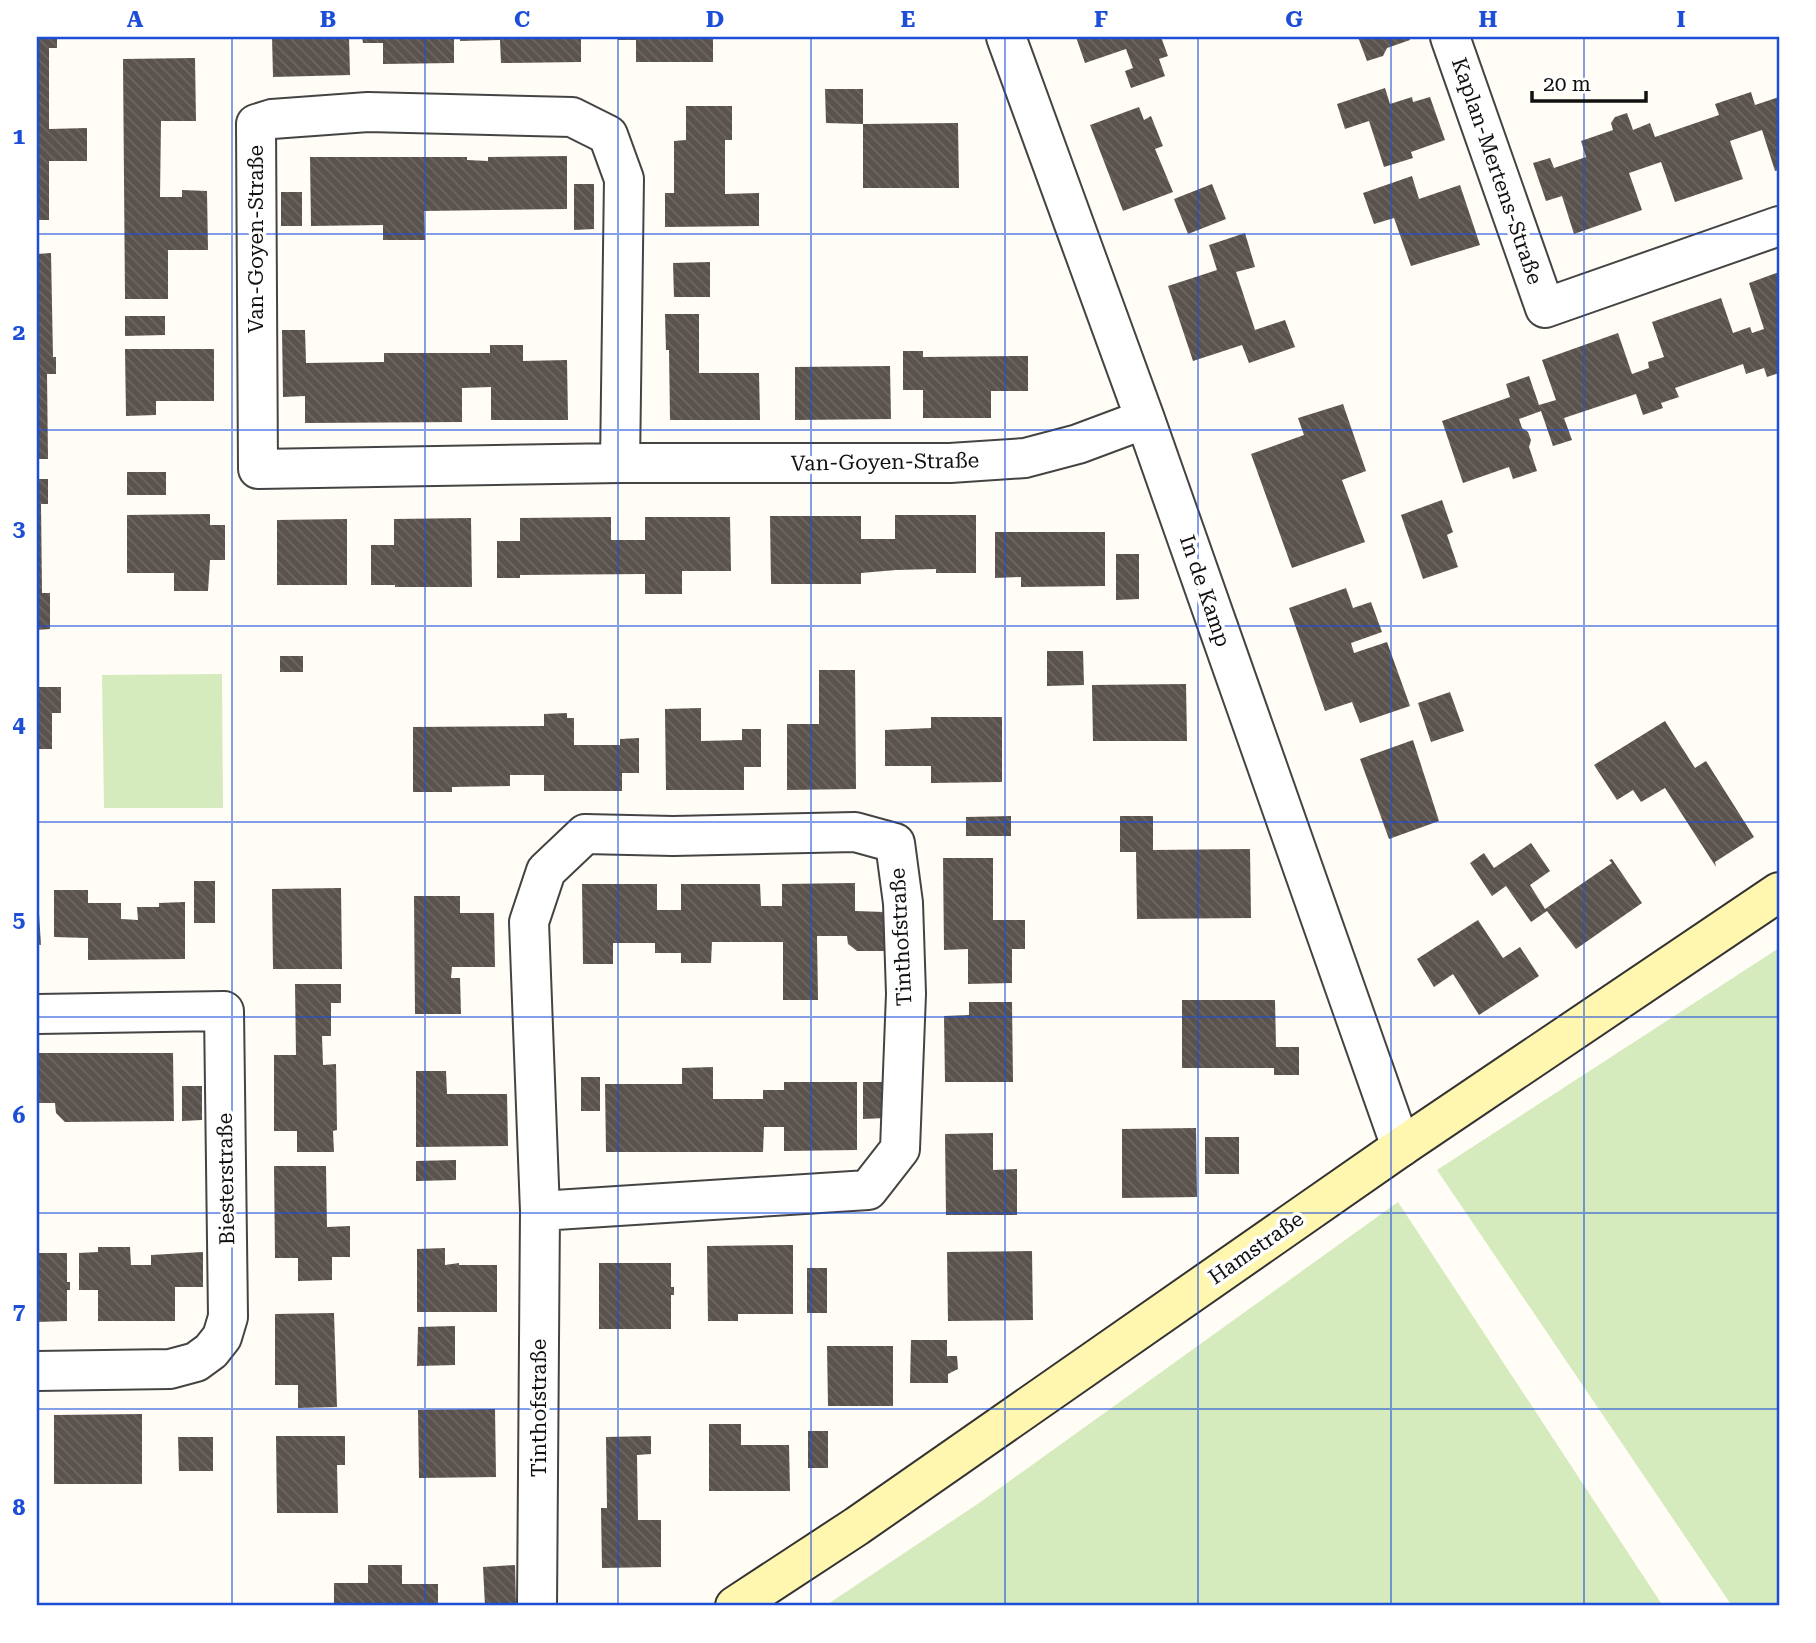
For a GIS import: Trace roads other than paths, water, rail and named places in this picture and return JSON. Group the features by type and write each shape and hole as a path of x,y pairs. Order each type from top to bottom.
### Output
{"street":[{"name":"In de Kamp","path":"1006,37 1145,419 1401,1147"},
{"name":"Kaplan-Mertens-Straße","path":"1450,37 1545,308 1779,226"},
{"name":"Van-Goyen-Straße","path":"620,463 624,179 608,135 572,117 368,112 272,119 256,124 258,469 620,463 950,463 1025,458 1078,444 1145,419"},
{"name":"Tinthofstraße","path":"537,1606 540,1211 529,922 546,871 585,834 673,836 855,832 895,843 903,902 905,981 900,1149 868,1190 540,1211"},
{"name":"Hamstraße","path":"735,1606 857,1526 1401,1147 1779,892"},
{"name":"Biesterstraße","path":"37,1014 224,1011 228,1317 222,1337 211,1351 196,1362 170,1369 37,1371"}]}
